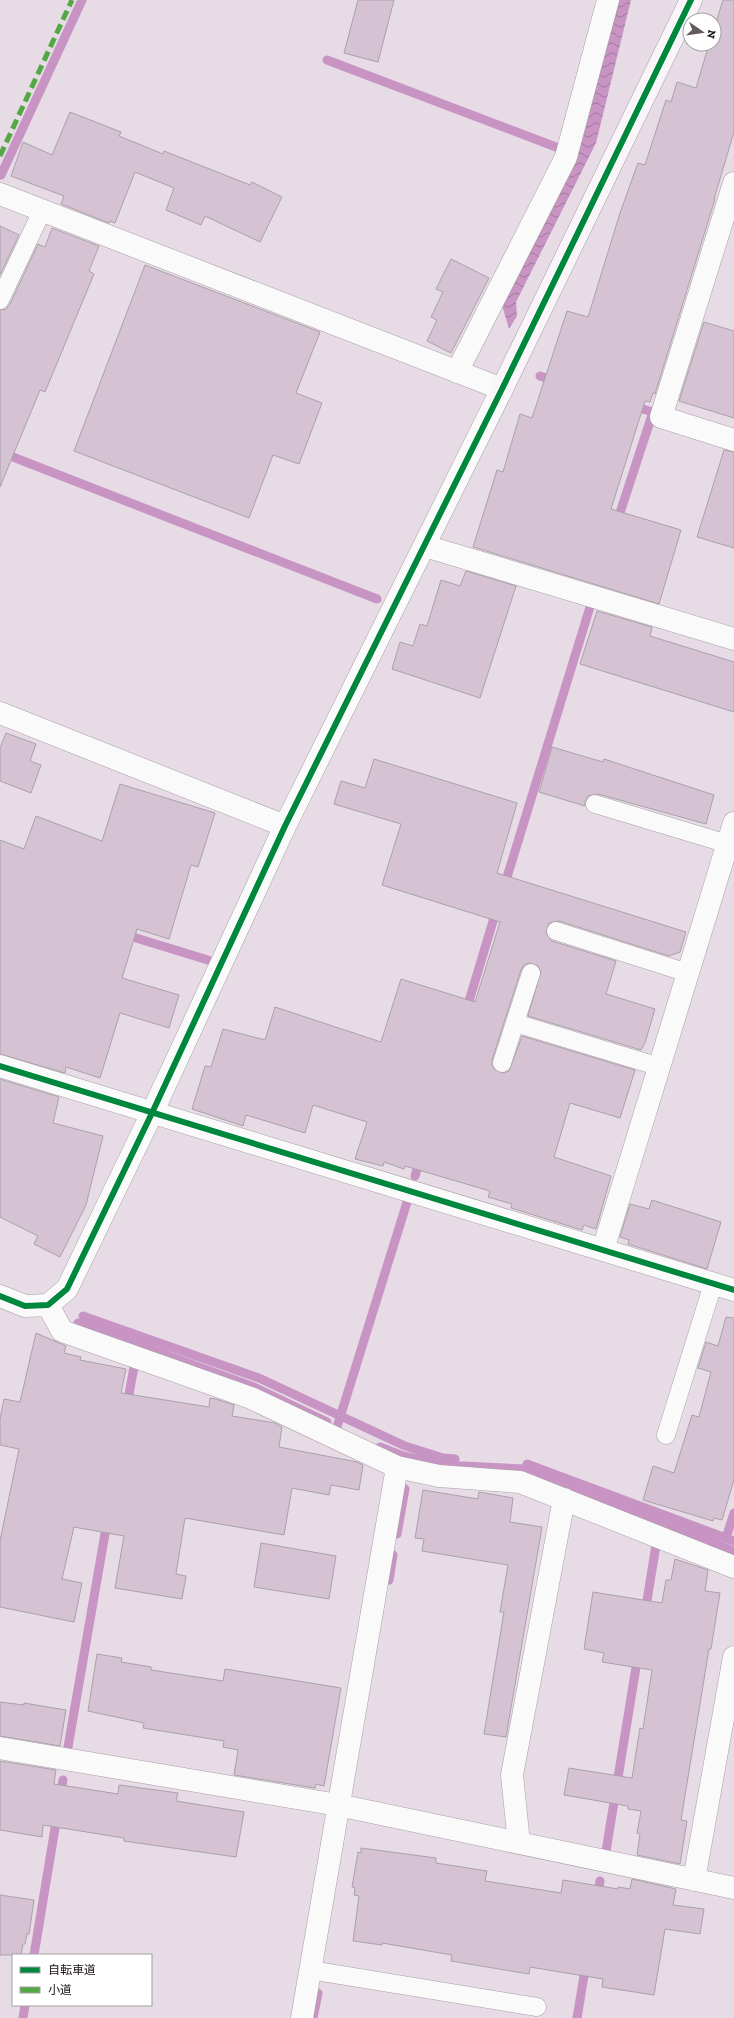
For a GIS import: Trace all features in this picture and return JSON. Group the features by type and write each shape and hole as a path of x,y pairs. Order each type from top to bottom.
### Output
{"street":[{"path":"457,372 566,157 608,0"},
{"path":"0,1296 26,1306 48,1305 67,1289 152,1112 285,826 502,390 691,0"},
{"path":"734,183 662,417 734,440"},
{"path":"0,194 502,390"},
{"path":"425,546 734,639"},
{"path":"0,713 285,826"},
{"path":"604,1250 734,823"},
{"path":"0,1066 734,1290"},
{"path":"48,1305 62,1331 251,1398 397,1467 440,1476 520,1482 734,1567"},
{"path":"302,2018 397,1467"},
{"path":"519,1843 512,1775 564,1499"},
{"path":"694,1880 734,1657"},
{"path":"0,1748 338,1805 734,1888"}],"lane":[{"path":"0,300 42,211"},
{"path":"595,804 728,844"},
{"path":"556,930 688,973"},
{"path":"502,1063 531,973"},
{"path":"515,1022 660,1067"},
{"path":"666,1435 713,1284"},
{"path":"310,1970 536,2007"}],"water":[{"path":"616,0 631,0 596,143 516,302 517,316 509,329 501,302"}],"building":[{"path":"358,0 394,0 378,62 344,53"},
{"path":"723,0 734,0 734,132 655,394 653,393 650,402 645,401 611,509 681,530 659,604 473,547 497,470 503,472 520,414 532,418 567,311 588,317 620,213 638,163 645,165 666,100 671,102 677,82 696,88 707,52 722,52 722,12 719,12"},
{"path":"70,112 121,132 119,136 163,154 164,151 250,185 252,182 282,197 260,242 205,216 201,225 166,210 174,188 135,172 115,223 110,221 109,223 61,204 64,196 11,176 23,142 52,155"},
{"path":"0,226 19,235 0,275"},
{"path":"52,228 99,246 89,271 94,274 45,392 40,390 0,487 0,310 6,309 10,304 38,244 45,247"},
{"path":"451,259 489,278 451,353 427,341 437,320 431,317 443,292 436,289"},
{"path":"145,265 320,332 296,393 322,403 299,464 273,455 249,518 74,451"},
{"path":"704,322 734,331 734,418 679,401"},
{"path":"724,450 734,452 734,548 697,537"},
{"path":"466,571 516,586 480,698 392,669 400,642 413,646 420,624 427,626 441,580 460,586"},
{"path":"597,611 652,627 650,636 734,662 734,712 580,664"},
{"path":"6,733 36,744 30,761 41,765 31,793 0,781 0,748"},
{"path":"552,747 603,762 604,759 714,795 706,824 598,794 588,796 585,801 585,806 539,792"},
{"path":"374,759 517,803 497,873 686,932 680,952 669,956 559,921 549,923 546,933 552,941 616,961 606,994 655,1009 645,1043 641,1050 528,1016 541,971 538,966 529,963 524,965 521,970 492,1060 492,1066 495,1070 504,1073 509,1071 522,1036 635,1070 620,1118 570,1103 554,1157 611,1176 596,1229 584,1225 582,1230 511,1208 512,1204 488,1197 490,1191 405,1166 404,1169 384,1162 383,1166 355,1159 367,1122 313,1105 305,1133 246,1115 243,1126 192,1109 205,1066 211,1067 223,1029 265,1040 275,1007 381,1042 401,979 475,1002 500,922 382,885 401,824 334,804 341,781 365,788"},
{"path":"120,784 215,813 198,867 191,865 169,939 137,929 122,978 179,995 169,1028 120,1013 100,1078 66,1067 65,1073 0,1054 0,840 24,849 36,816 102,841"},
{"path":"0,1079 59,1097 53,1123 103,1136 86,1205 60,1257 34,1244 38,1236 0,1217"},
{"path":"652,1200 721,1222 707,1269 628,1244 629,1240 620,1237 630,1204 649,1209"},
{"path":"726,1317 734,1318 734,1480 722,1520 714,1518 713,1521 643,1500 653,1466 674,1473 692,1415 699,1417 711,1372 698,1368 706,1342 718,1346"},
{"path":"36,1333 66,1346 64,1353 81,1357 80,1360 126,1369 121,1393 209,1407 210,1398 216,1399 234,1405 232,1416 275,1423 282,1427 279,1447 357,1462 363,1465 359,1490 331,1485 329,1495 292,1488 284,1535 185,1518 176,1574 186,1576 182,1599 115,1588 124,1536 74,1527 62,1579 82,1583 74,1622 0,1607 0,1541 19,1449 0,1445 0,1419 4,1399 20,1402"},
{"path":"423,1490 478,1499 479,1492 513,1498 510,1522 542,1527 506,1737 484,1734 504,1612 500,1612 508,1565 422,1551 424,1539 415,1538"},
{"path":"261,1543 336,1556 329,1599 254,1587"},
{"path":"675,1559 708,1570 705,1591 720,1593 711,1649 709,1649 681,1820 687,1821 680,1864 637,1855 640,1834 637,1833 641,1811 628,1809 628,1806 564,1795 569,1768 632,1778 640,1728 643,1729 652,1670 602,1662 604,1653 584,1649 593,1592 662,1603 666,1580 671,1580"},
{"path":"97,1654 122,1658 121,1662 151,1667 151,1670 223,1681 225,1669 341,1688 324,1786 316,1784 315,1788 234,1775 238,1750 223,1747 224,1741 143,1728 144,1723 88,1711"},
{"path":"0,1702 24,1705 24,1703 66,1710 60,1746 0,1736"},
{"path":"0,1761 56,1770 54,1784 118,1794 119,1785 178,1793 176,1801 244,1812 236,1857 124,1841 124,1838 43,1825 42,1837 0,1830"},
{"path":"361,1848 436,1858 436,1863 487,1871 485,1881 561,1893 563,1880 618,1889 618,1887 630,1889 632,1879 676,1889 673,1905 704,1909 700,1934 665,1929 654,1995 602,1987 603,1979 530,1967 529,1974 451,1961 452,1955 382,1943 382,1945 353,1941 359,1896 354,1895 355,1888 352,1887 358,1852 361,1853"},
{"path":"0,1895 34,1900 29,1934 27,1934 25,1944 23,1944 21,1954 0,1955"}],"waterway":[{"path":"1,175 82,0"},
{"path":"327,60 556,147"},
{"path":"540,376 555,381"},
{"path":"617,522 653,412 632,406"},
{"path":"0,452 377,599"},
{"path":"504,887 590,607"},
{"path":"466,1011 497,908"},
{"path":"123,934 208,960"},
{"path":"415,1176 420,1159"},
{"path":"337,1427 408,1199"},
{"path":"83,1316 259,1378 405,1446 443,1458 455,1459"},
{"path":"78,1323 254,1387 327,1422"},
{"path":"127,1405 134,1367"},
{"path":"380,1447 403,1456 442,1465 524,1469 734,1551"},
{"path":"527,1464 734,1541"},
{"path":"397,1534 405,1489"},
{"path":"726,1538 734,1513"},
{"path":"68,1747 107,1522"},
{"path":"645,1613 656,1545"},
{"path":"389,1580 393,1555"},
{"path":"606,1851 638,1655"},
{"path":"60,1796 63,1780"},
{"path":"34,1954 57,1816"},
{"path":"597,1898 600,1881"},
{"path":"577,2018 586,1964"},
{"path":"313,2018 318,1993"},
{"path":"23,2018 25,2006"}],"marked path":[{"path":"0,156 72,0"}],"cycle path":[{"path":"0,1296 25,1306 48,1305 67,1289 152,1113 285,826 502,389 691,0"},
{"path":"0,1066 734,1290"}]}
